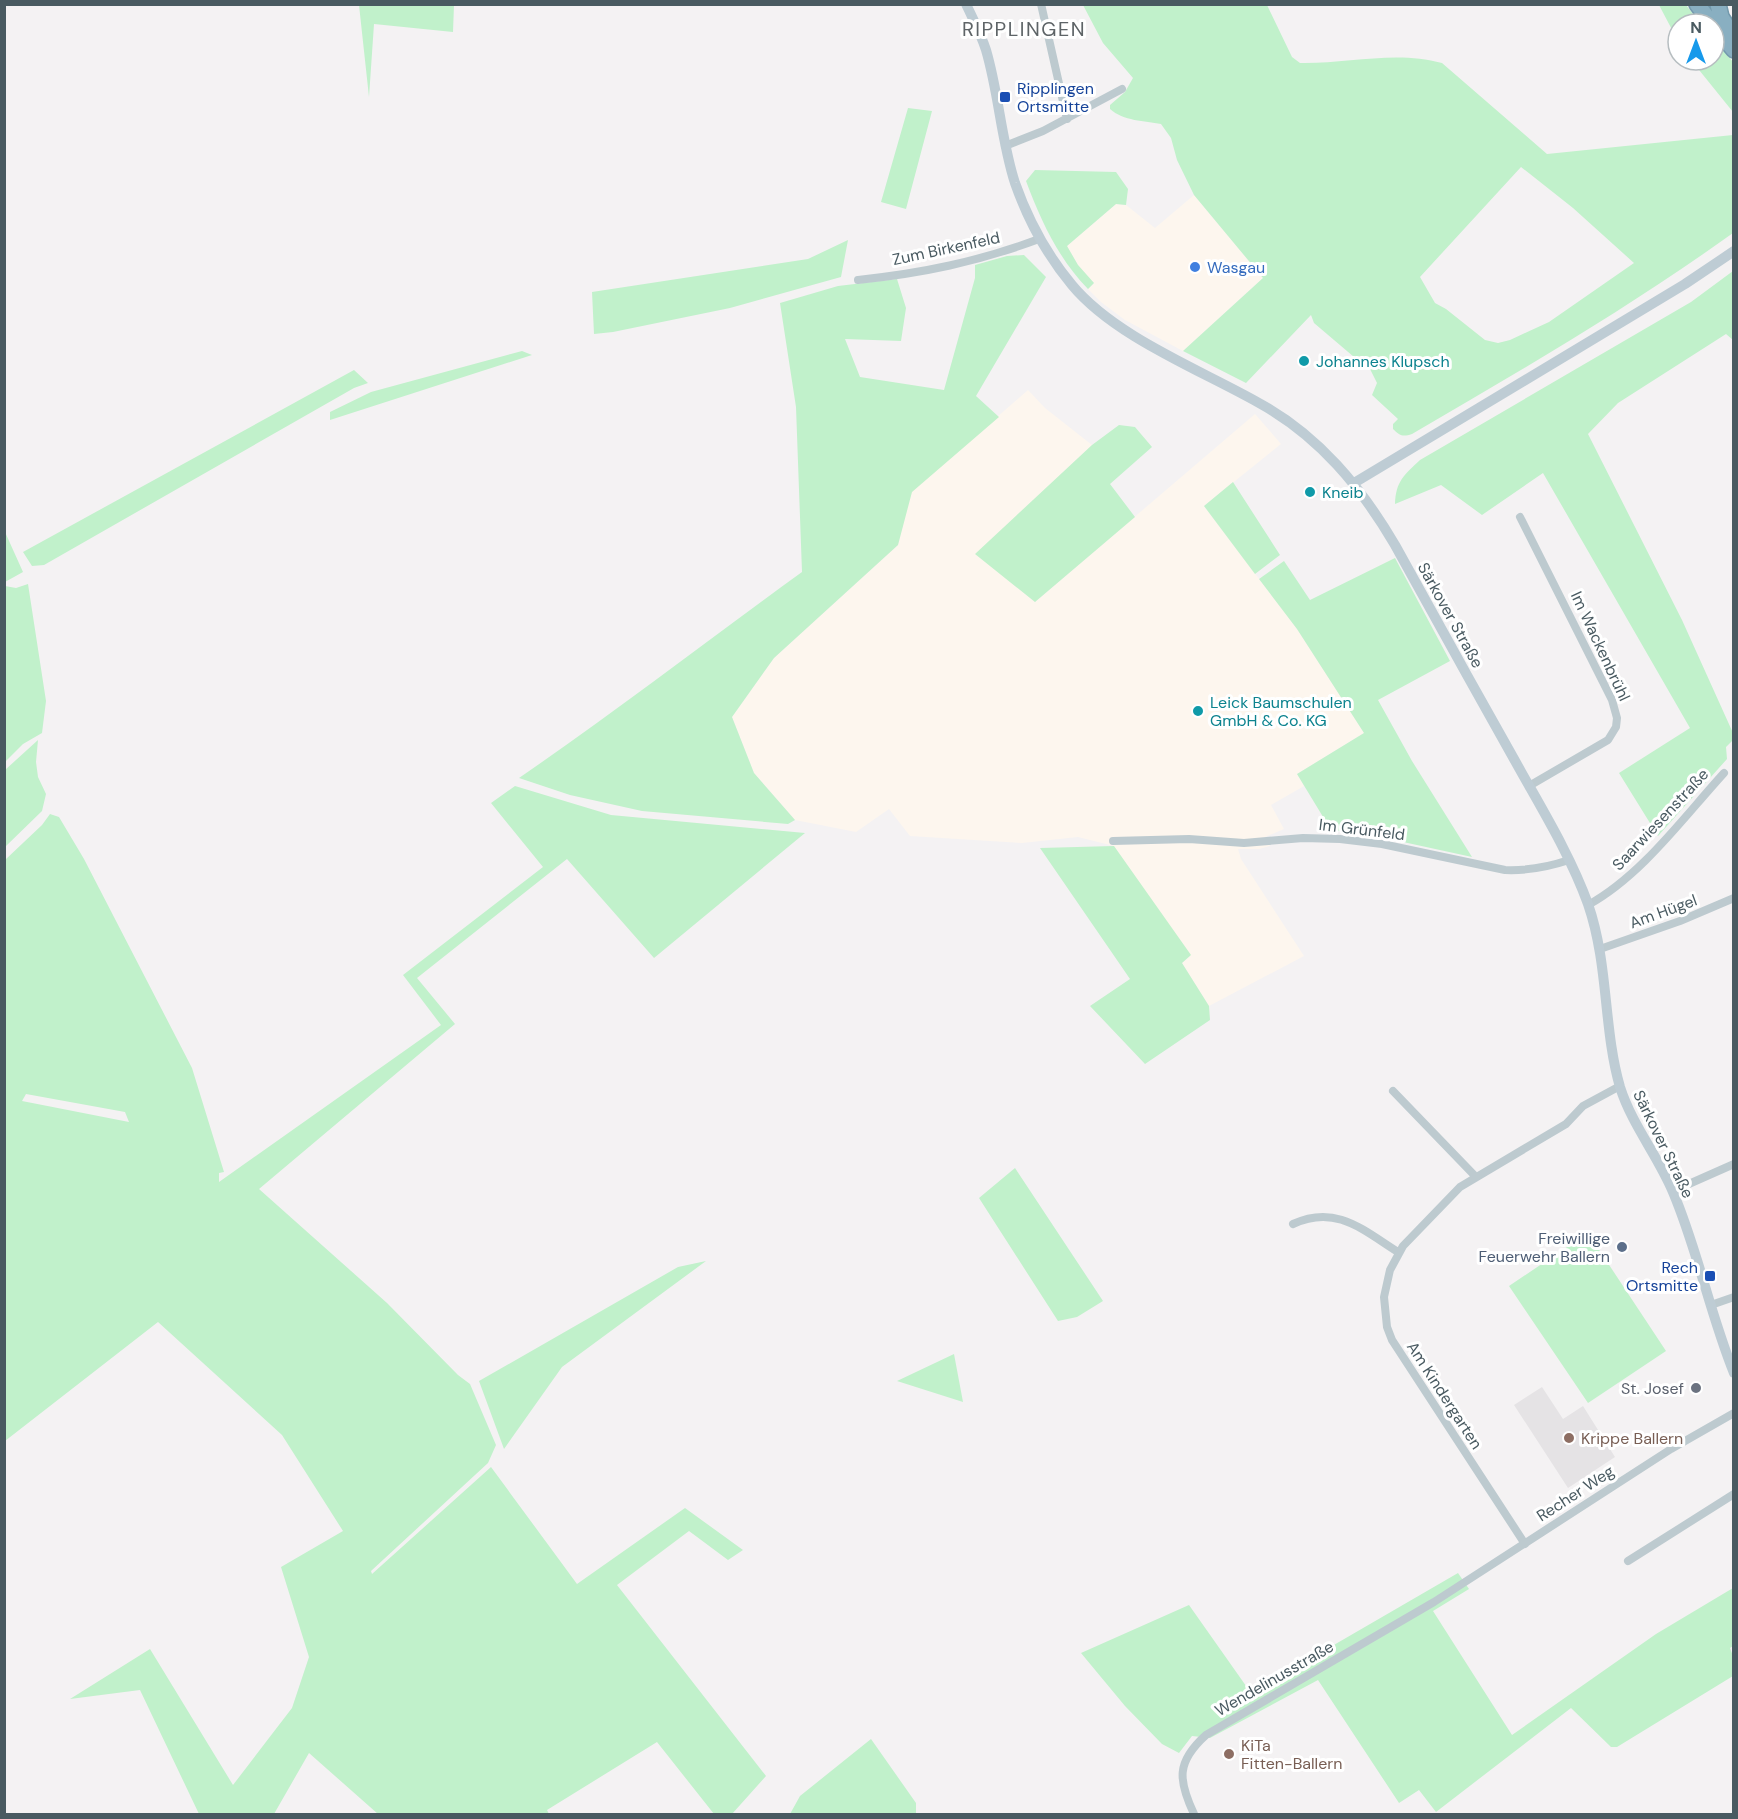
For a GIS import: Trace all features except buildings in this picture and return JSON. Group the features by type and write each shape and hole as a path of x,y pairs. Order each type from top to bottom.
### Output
{"highway":[{"path":"1718,4 1721,17 1734,37"}],"main road":[{"name":"Särkover Straße","path":"966,4 986,49 1005,146 1015,182 1039,238 1074,287 1095,307 1128,332 1283,418 1317,444 1354,483 1377,513 1569,860 1588,905 1600,949 1620,1086 1634,1120 1673,1191 1734,1373"},
{"path":"1354,483 1675,290 1734,251"}],"street":[{"path":"1041,4 1067,118"},
{"path":"1005,146 1043,131 1122,89"},
{"name":"Zum Birkenfeld","path":"858,280 915,274 964,263 1007,251 1039,238"},
{"name":"Im Wackenbrühl","path":"1520,517 1612,700 1617,718 1616,727 1608,740 1529,786"},
{"name":"Saarwiesenstraße","path":"1588,905 1605,896 1637,870 1724,773"},
{"name":"Im Grünfeld","path":"1113,841 1190,839 1244,843 1303,838 1340,839 1382,844 1519,871 1550,867 1569,860"},
{"name":"Am Hügel","path":"1600,949 1680,921 1734,898"},
{"name":"Am Kindergarten","path":"1525,1544 1392,1340 1387,1327 1384,1297 1390,1270 1398,1252 1460,1187 1566,1124 1583,1106 1620,1086"},
{"path":"1393,1091 1476,1177"},
{"path":"1673,1191 1734,1164"},
{"path":"1293,1224 1316,1216 1336,1218 1347,1221 1398,1252"},
{"path":"1711,1305 1734,1297"},
{"name":"Recher Weg","path":"1434,1602 1671,1449 1734,1413"},
{"path":"1628,1561 1734,1494"},
{"name":"Wendelinusstraße","path":"1194,1815 1184,1794 1183,1766 1193,1747 1206,1735 1434,1602"}],"shaded area":[{"path":"1194,195 1263,278 1183,351 1125,320 1101,302 1088,289 1094,283 1078,265 1067,246 1116,204 1126,205 1155,228"},
{"name":"Leick Baumschulen GmbH & Co. KG","path":"1028,390 1045,408 1092,445 976,554 1035,602 1255,414 1281,444 1204,506 1297,629 1364,733 1297,774 1304,786 1271,805 1284,829 1265,837 1270,846 1259,849 1238,849 1241,859 1304,956 1209,1006 1182,963 1190,956 1114,846 1078,837 1022,843 910,836 889,809 856,832 795,820 754,773 732,717 774,658 898,545 911,492"},
{"name":"Krippe Ballern","path":"1542,1387 1563,1419 1583,1406 1615,1457 1568,1488 1514,1405"}],"green space":[{"path":"359,5 454,5 453,32 374,24 369,97"},
{"path":"1083,5 1267,5 1292,57 1300,63 1407,58 1442,63 1547,154 1733,135 1733,233 1655,287 1575,337 1412,434 1402,435 1393,429 1393,424 1398,419 1372,395 1377,383 1369,367 1314,323 1311,315 1246,383 1183,351 1263,278 1194,195 1177,160 1171,138 1161,124 1121,116 1110,109 1110,105 1125,92 1133,78 1103,43","holes":["1521,167 1573,208 1634,263 1549,322 1510,340 1498,343 1485,340 1435,303 1420,277"]},
{"path":"1659,5 1686,5 1692,12 1666,12 1666,18"},
{"path":"1726,54 1733,62 1733,112 1701,72 1726,72"},
{"path":"908,108 932,111 906,209 881,202"},
{"path":"1035,170 1116,172 1128,189 1126,205 1116,204 1067,246 1078,265 1094,283 1088,289 1059,252 1038,210 1026,181"},
{"path":"848,240 841,277 730,308 594,334 592,292 808,259"},
{"path":"1024,255 1046,277 976,396 999,417 912,492 898,545 774,658 732,717 754,773 795,820 788,824 642,811 570,795 519,778 802,572 796,407 780,303 838,286 897,279 906,308 901,341 845,339 860,377 944,390 975,278 975,265 1007,256"},
{"path":"1733,271 1733,340 1726,334 1618,403 1588,434 1682,620 1733,733 1733,740 1726,747 1727,759 1658,836 1619,773 1690,728 1543,473 1482,515 1441,485 1395,504 1396,496 1402,479 1420,460 1691,302"},
{"path":"522,351 532,355 330,420 330,412 371,392"},
{"path":"354,370 368,383 354,388 44,565 32,566 23,552"},
{"path":"1119,425 1135,427 1152,447 1110,484 1135,517 1035,602 975,554 1092,445"},
{"path":"1233,482 1280,555 1255,574 1204,506"},
{"path":"5,532 23,572 4,582"},
{"path":"1395,558 1450,661 1378,700 1412,761 1472,857 1371,835 1331,830 1297,774 1364,733 1297,629 1259,579 1284,561 1310,600"},
{"path":"28,584 46,701 42,733 23,744 5,762 5,586 16,588"},
{"path":"38,740 36,762 38,777 46,794 42,811 5,847 5,770"},
{"path":"515,786 611,815 805,833 654,958 567,859 417,978 455,1024 259,1189 387,1303 458,1375 470,1384 496,1445 488,1463 371,1571 372,1574 491,1467 577,1584 685,1508 743,1550 728,1560 689,1531 617,1585 766,1776 732,1814 714,1814 657,1742 547,1810 549,1814 378,1814 309,1753 274,1814 199,1814 140,1690 70,1699 150,1649 233,1785 292,1708 309,1657 281,1567 343,1531 282,1435 158,1322 5,1441 5,860 42,825 50,814 59,817 84,859 192,1068 224,1172 219,1173 219,1182 441,1025 403,975 543,867 491,803","holes":["26,1094 125,1112 129,1122 22,1101"]},
{"path":"1114,846 1191,955 1182,963 1209,1006 1210,1020 1145,1064 1090,1006 1130,979 1040,848"},
{"path":"1015,1168 1103,1301 1077,1317 1058,1321 979,1198"},
{"path":"1588,1233 1666,1351 1588,1403 1509,1286"},
{"path":"706,1261 562,1367 504,1449 479,1381 678,1267"},
{"path":"954,1354 963,1402 897,1381"},
{"path":"1458,1573 1469,1589 1433,1611 1512,1735 1656,1634 1733,1588 1733,1646 1730,1648 1733,1656 1733,1676 1617,1747 1611,1747 1571,1708 1436,1812 1419,1790 1399,1803 1318,1680 1210,1738 1192,1736 1179,1753 1162,1744 1125,1706 1081,1653 1189,1605 1251,1693"},
{"path":"871,1739 916,1803 916,1814 790,1814 800,1796"}],"place":[{"name":"Ripplingen Ortsmitte","path":"1005,97"},
{"name":"Wasgau","path":"1195,267"},
{"name":"Johannes Klupsch","path":"1304,361"},
{"name":"Kneib","path":"1310,492"},
{"name":"Leick Baumschulen GmbH & Co. KG","path":"1198,711"},
{"name":"Freiwillige Feuerwehr Ballern","path":"1622,1247"},
{"name":"Rech Ortsmitte","path":"1710,1276"},
{"name":"St. Josef","path":"1696,1388"},
{"name":"Krippe Ballern","path":"1569,1438"},
{"name":"KiTa Fitten-Ballern","path":"1229,1754"}],"district":[{"name":"RIPPLINGEN","path":"1024,29"}]}
